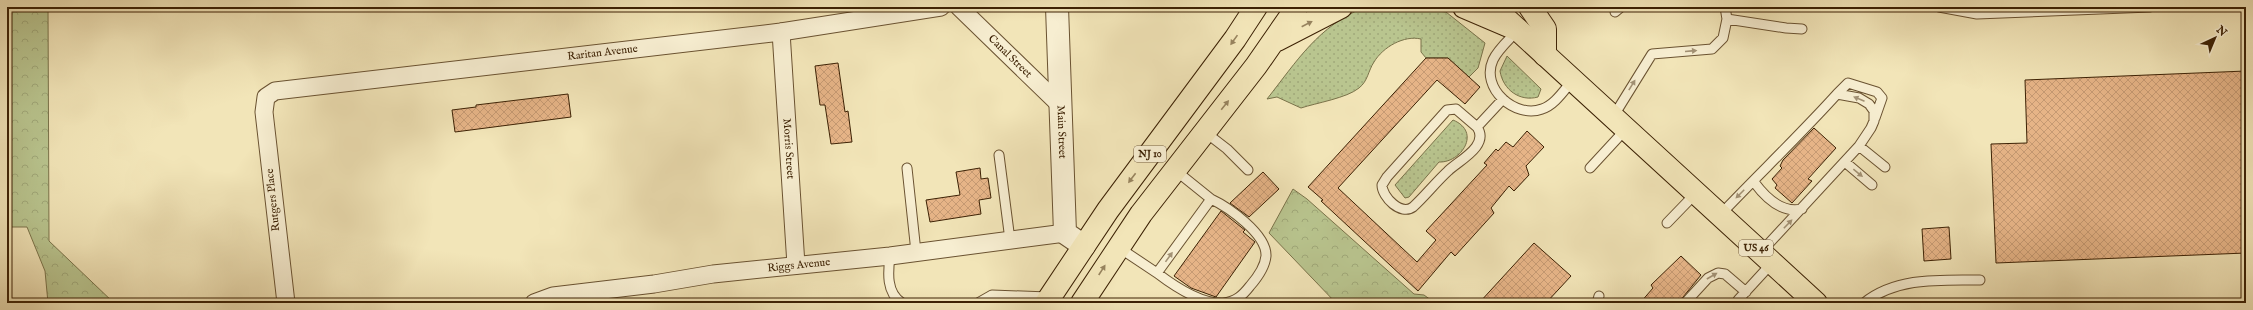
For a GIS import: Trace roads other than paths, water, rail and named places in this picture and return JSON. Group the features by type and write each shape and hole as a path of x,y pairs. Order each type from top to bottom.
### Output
{"main road":[{"name":"NJ 10","path":"1047,300 1084,246 1235,40 1256,7"},
{"name":"NJ 10","path":"1082,303 1118,248 1174,169 1274,41 1297,7"},
{"path":"1274,41 1341,7"},
{"path":"1464,7 1518,30"},
{"name":"US 46","path":"1492,7 1816,303"},
{"path":"1530,7 1545,29 1545,55"}],"street":[{"name":"Raritan Avenue","path":"266,97 274,90 781,32 941,7"},
{"name":"Canal Street","path":"959,7 1060,106"},
{"name":"Main Street","path":"1057,7 1064,233"},
{"name":"Morris Street","path":"781,32 796,265"},
{"name":"Rutgers Place","path":"266,97 264,112 286,303"},
{"path":"1064,233 1084,246"},
{"name":"Riggs Avenue","path":"534,303 553,296 796,265 890,256 1064,233"}],"lane":[{"path":"1590,168 1620,123 1652,54 1712,49 1723,38 1727,19 1725,7"},
{"path":"1939,7 1977,14 2150,7"},
{"path":"1727,19 1802,29"},
{"path":"1518,30 1498,52 1490,68 1491,81 1503,99 1523,110 1543,109 1553,102 1573,80"},
{"path":"1720,215 1754,182 1760,173 1775,161 1848,83 1877,92 1882,98 1874,121 1859,146 1802,209 1767,258 1746,292 1738,300"},
{"path":"1837,94 1859,98 1869,104 1874,110 1874,121"},
{"path":"1477,126 1503,99"},
{"path":"1456,109 1477,126 1480,134 1480,140 1474,149 1459,164 1449,169 1413,207 1407,210 1401,209 1384,192 1382,185 1387,177 1447,110 1456,109"},
{"path":"1204,132 1227,149 1248,170"},
{"path":"1859,146 1885,167"},
{"path":"999,155 1010,240"},
{"path":"1844,162 1872,185"},
{"path":"907,168 916,252"},
{"path":"1118,248 1169,282 1193,295 1215,302 1237,299 1256,278 1266,256 1264,245 1257,235 1226,206 1211,199 1174,169"},
{"path":"1754,182 1765,197 1782,208 1791,210 1802,209"},
{"path":"1667,224 1696,193"},
{"path":"1157,273 1211,199"},
{"path":"890,256 888,271 892,293 902,303"},
{"path":"1685,303 1708,278 1718,272 1725,274 1746,292"},
{"path":"1864,303 1883,291 1914,282 1980,280"},
{"path":"978,303 992,295 1047,300"}]}
